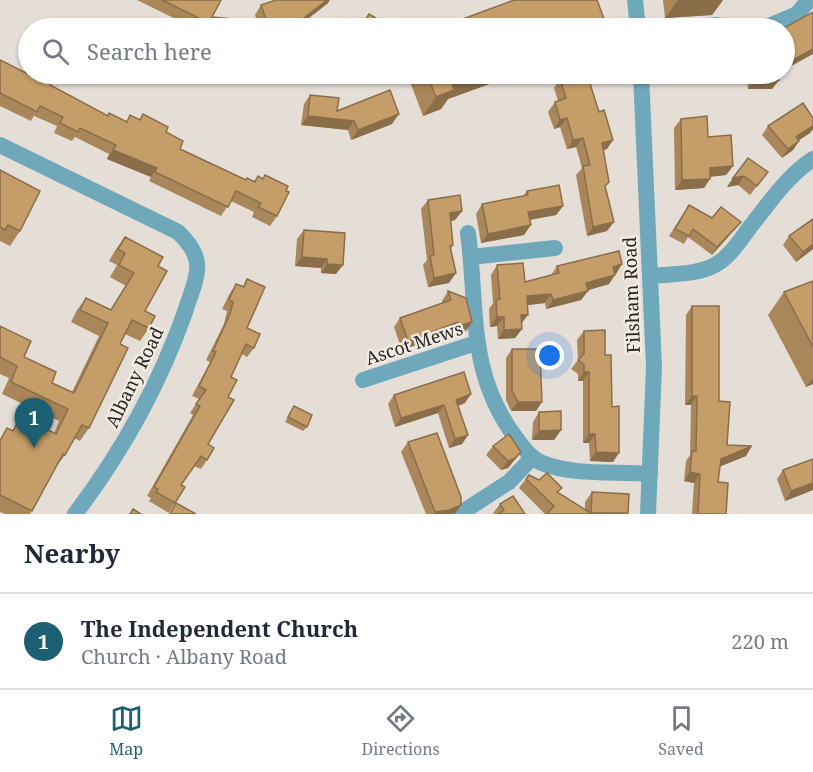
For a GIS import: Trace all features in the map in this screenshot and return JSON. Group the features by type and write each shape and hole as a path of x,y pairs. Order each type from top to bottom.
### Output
{"street":[{"path":"635,0 637,18"},
{"path":"788,18 797,14 809,0"},
{"name":"Filsham Road","path":"641,84 654,367 648,514"},
{"name":"Albany Road","path":"0,145 178,232 188,242 197,264 189,300 168,360 135,423 75,514"},
{"path":"651,276 687,273 716,265 733,250 781,187 800,167 813,159"},
{"path":"468,233 476,343 482,371 496,407 531,458 560,468 650,474"},
{"path":"471,257 555,248"},
{"name":"Ascot Mews","path":"363,380 476,343"},
{"path":"464,511 509,482 531,458"}],"building":[{"path":"162,0 221,0 212,17 223,18 199,18"},
{"path":"276,0 327,0 304,18 266,18 261,5"},
{"path":"514,0 597,0 604,18 465,18"},
{"path":"813,12 813,49 795,59 795,22"},
{"path":"0,60 18,69 18,84 50,84 108,116 109,113 127,122 130,115 140,120 143,114 168,127 166,132 183,141 180,149 246,180 247,178 255,182 258,176 263,179 265,175 288,186 286,191 289,192 277,216 258,207 261,203 236,191 228,207 155,172 157,168 113,150 116,145 80,128 78,132 60,123 63,117 40,106 37,112 0,93"},
{"path":"431,84 452,84 454,90 436,97"},
{"path":"562,84 590,84 599,112 604,110 613,140 602,143 609,182 605,186 614,222 593,227 583,166 590,165 583,138 573,140 567,118 560,120 555,102 566,98"},
{"path":"390,90 399,114 358,130 354,121 308,116 310,95 339,98 337,111"},
{"path":"803,103 813,118 813,126 796,137 799,141 788,149 768,126"},
{"path":"707,116 708,137 731,135 733,166 710,168 710,179 682,180 681,119"},
{"path":"748,158 768,172 757,186 744,176 733,178"},
{"path":"0,170 40,191 20,231 8,225 5,230 0,227"},
{"path":"559,185 563,206 528,212 531,225 488,234 482,204 528,195 527,191"},
{"path":"460,195 462,211 450,213 453,245 450,246 456,273 434,278 430,256 434,255 428,200"},
{"path":"689,205 712,218 721,207 741,222 717,247 693,229 689,236 675,229"},
{"path":"813,219 813,244 803,252 789,236"},
{"path":"304,230 345,233 343,265 327,264 327,259 302,257"},
{"path":"125,237 163,257 158,266 167,271 145,311 155,316 149,328 132,320 120,344 128,348 89,428 82,425 65,455 63,454 32,511 0,495 0,441 7,428 13,431 21,416 56,434 68,409 11,382 17,366 0,357 0,326 31,341 24,357 56,372 52,383 74,393 108,323 80,310 86,298 111,310 134,273 119,265 125,253 118,249"},
{"path":"619,251 622,264 613,267 615,275 586,283 588,291 553,300 551,294 527,296 528,315 521,315 522,329 504,330 504,317 497,317 496,300 500,299 497,265 523,263 525,282 559,273 557,266"},
{"path":"247,279 265,287 247,328 260,334 254,348 246,344 231,377 237,380 228,397 234,400 208,444 214,448 207,460 201,456 181,485 185,487 175,503 156,492 158,489 154,487 200,406 196,404 206,390 199,386 216,352 213,351 230,314 233,302 229,300 236,284 244,287"},
{"path":"813,281 813,347 784,292"},
{"path":"448,291 466,298 472,322 458,326 458,322 408,341 400,318 451,300"},
{"path":"692,306 719,306 719,401 730,402 727,445 752,446 721,459 718,482 728,483 726,514 698,514 700,474 690,472 692,451 696,451 697,396 692,396"},
{"path":"605,330 605,355 611,355 612,407 619,406 619,453 596,452 595,434 589,434 589,372 584,372 584,365 578,360 584,354 584,331"},
{"path":"512,349 540,349 542,402 518,402 512,391"},
{"path":"464,372 471,394 456,400 468,435 455,439 444,405 401,418 394,395"},
{"path":"294,406 312,415 307,427 288,417"},
{"path":"561,411 561,430 539,431 539,412"},
{"path":"437,433 461,497 461,505 450,510 435,512 408,442"},
{"path":"509,434 521,452 508,461 493,446"},
{"path":"813,459 813,483 791,491 783,470"},
{"path":"547,473 562,488 557,492 592,514 547,514 554,506 526,479 529,475 539,480"},
{"path":"592,492 629,494 628,513 591,513"},
{"path":"513,496 525,514 498,514 504,510 500,504"},
{"path":"176,503 196,514 170,514"},
{"path":"133,509 141,514 130,514"}],"place":[{"name":"The Independent Church","path":"34,448"}]}
